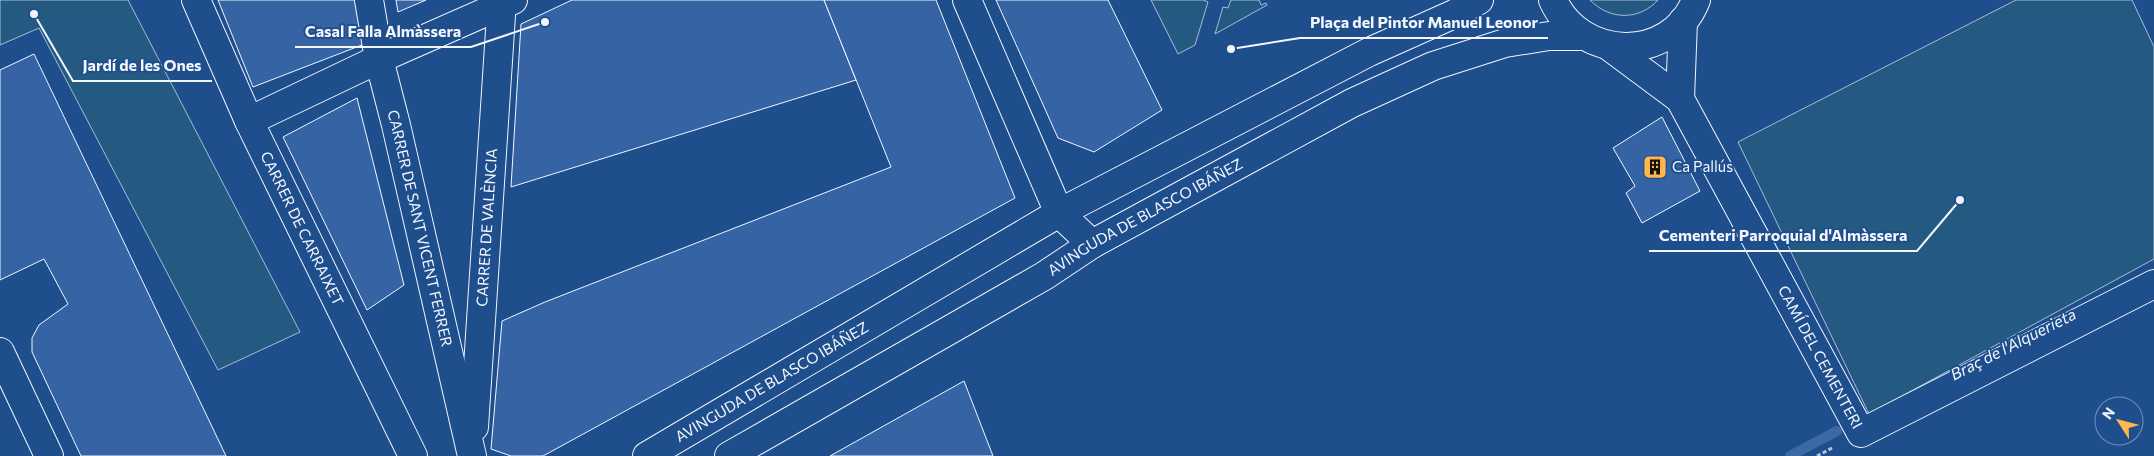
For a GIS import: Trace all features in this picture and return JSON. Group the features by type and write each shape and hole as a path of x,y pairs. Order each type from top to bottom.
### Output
{"street":[{"name":"CARRER DE CARRAIXET","path":"196,0 249,121 413,456"},
{"name":"CARRER DE SANT VICENT FERRER","path":"368,0 379,59 472,456"},
{"path":"968,0 1059,213 1092,244"},
{"name":"AVINGUDA DE BLASCO IBÁÑEZ","path":"647,456 1059,213 1369,52 1454,14 1479,0"},
{"path":"1553,0 1566,21 1583,36 1610,47 1680,100"},
{"path":"249,121 505,2"},
{"name":"CARRER DE VALÈNCIA","path":"472,456 505,2"},
{"path":"1610,47 1637,47 1662,38 1689,11"},
{"path":"1680,100 1689,11"},
{"name":"AVINGUDA DE BLASCO IBÁÑEZ","path":"729,456 1044,276 1092,244 1234,169 1352,103 1433,66 1505,43 1549,36 1583,36"},
{"name":"CAMÍ DEL CEMENTERI","path":"1680,100 1861,433 2154,284"},
{"path":"0,352 48,456"}],"shaded area":[{"path":"0,0 128,0 300,332 218,370 39,28 0,45"},
{"path":"1151,0 1203,0 1208,2 1195,45 1178,54"},
{"path":"1231,0 1259,0 1261,5 1266,3 1267,5 1215,34 1223,7 1228,8"},
{"path":"1590,0 1658,0 1642,12 1624,15 1606,11"},
{"path":"2016,0 2132,0 2154,47 2154,259 1869,414 1738,142"}],"building":[{"path":"218,0 358,0 367,43 253,87"},
{"path":"396,0 426,0 398,12"},
{"path":"572,0 824,0 856,80 511,187 521,24"},
{"path":"824,0 936,0 1015,198 543,456 511,456 491,449 502,321 545,302 891,167"},
{"path":"996,0 1108,0 1162,110 1094,152 1058,138"},
{"path":"34,54 226,456 81,456 32,352 32,338 39,325 68,304 44,259 0,280 0,70"},
{"path":"357,98 404,285 367,310 283,137"},
{"name":"Ca Pallús","path":"1662,117 1700,191 1642,223 1626,193 1635,186 1613,148"},
{"path":"964,381 993,456 830,456"}],"waterway":[{"name":"Braç de l'Alquerieta","path":"1790,456 1837,431"}],"place":[{"name":"Jardí de les Ones","path":"34,14"},
{"name":"Casal Falla Almàssera","path":"545,22"},
{"name":"Plaça del Pintor Manuel Leonor","path":"1231,49"},
{"name":"Ca Pallús","path":"1655,167"},
{"name":"Cementeri Parroquial d'Almàssera","path":"1960,200"}]}
